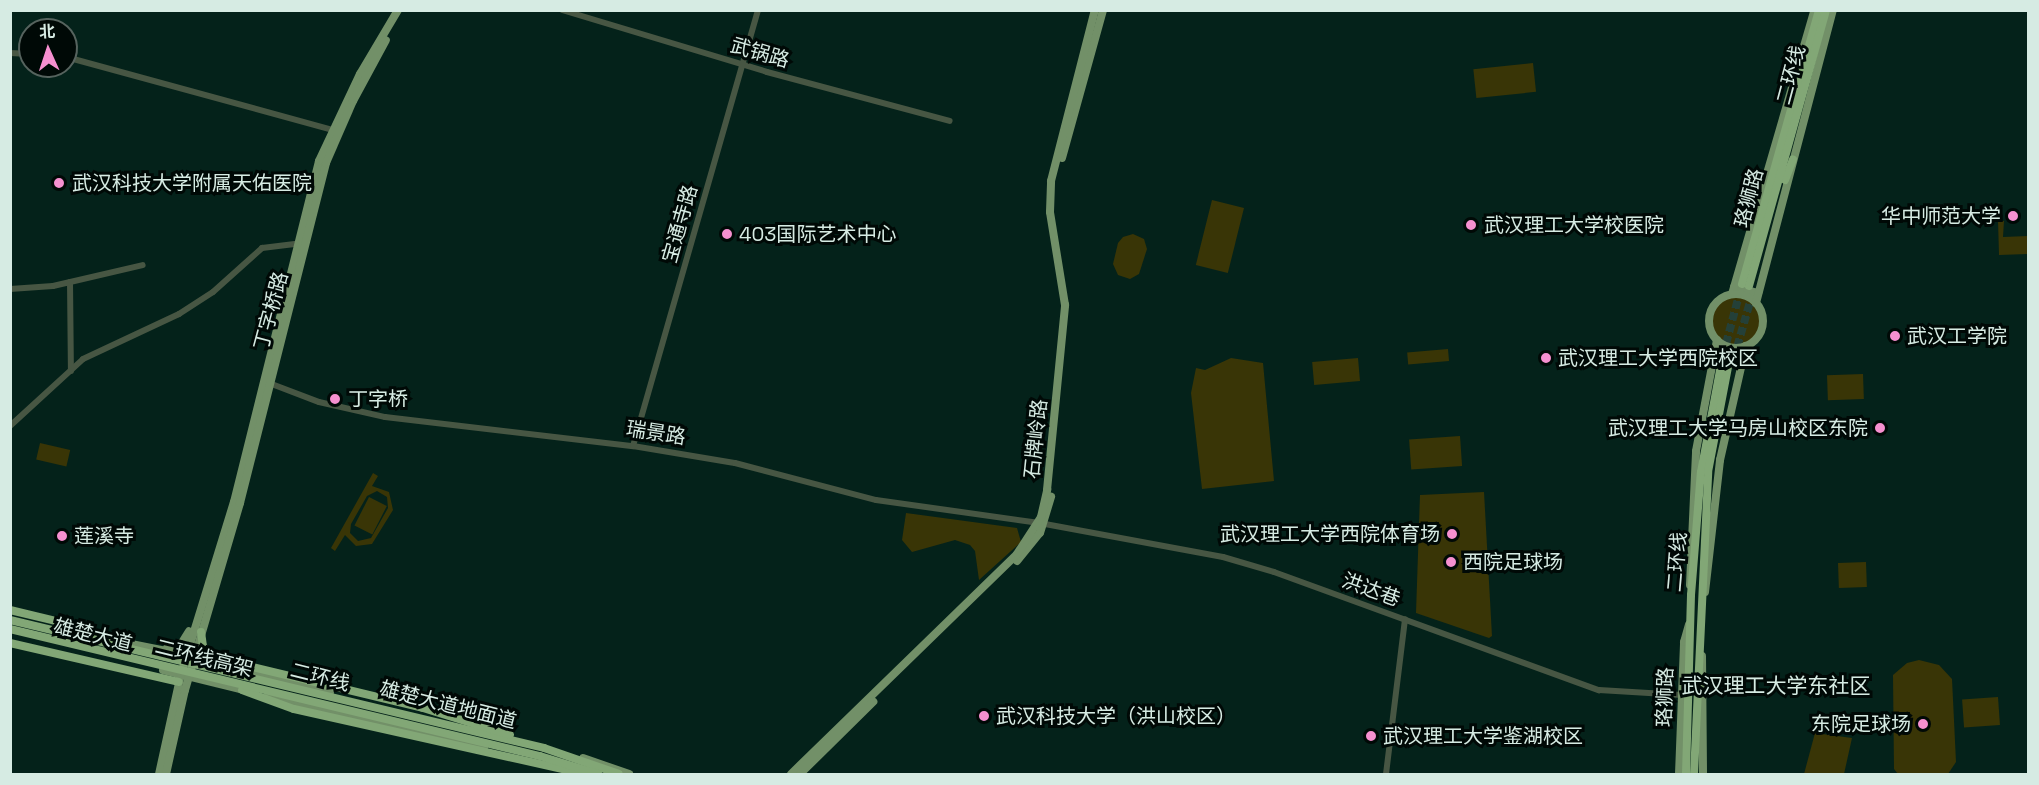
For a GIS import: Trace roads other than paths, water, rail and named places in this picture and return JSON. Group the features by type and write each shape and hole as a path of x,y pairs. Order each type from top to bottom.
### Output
{"highway":[{"name":"二环线","path":"1785,118 1805,72 1817,10"},
{"name":"二环线","path":"1745,289 1805,72 1826,10"},
{"name":"珞狮路","path":"1745,289 1785,118"},
{"path":"1745,289 1793,159"},
{"name":"二环线","path":"1694,774 1702,649 1710,449 1734,357"},
{"name":"二环线","path":"1686,774 1691,595 1704,449 1734,357"},
{"path":"10,610 89,630 108,640"},
{"name":"二环线","path":"10,618 544,748 619,774"},
{"path":"198,628 204,650 211,657"},
{"name":"二环线高架","path":"10,630 540,756 598,774"},
{"path":"10,643 182,682"},
{"path":"190,656 211,657 423,708 544,748"},
{"path":"242,690 294,709 586,774"}],"main road":[{"name":"丁字桥路","path":"198,628 240,503 303,243 319,161 360,74 398,10"},
{"name":"丁字桥路","path":"198,628 327,163 339,132 404,10"},
{"name":"石牌岭路","path":"791,774 1017,554 1042,523 1065,305 1050,212 1051,181 1095,10"},
{"name":"石牌岭路","path":"800,774 1027,551 1042,523 1052,494 1069,308 1055,212 1056,182 1103,10"},
{"name":"珞狮路","path":"1785,118 1817,10"},
{"path":"1793,159 1833,10"},
{"path":"1745,289 1745,296 1755,303"},
{"path":"1703,602 1720,460 1735,386 1734,357 1757,338 1762,326 1755,303 1745,289"},
{"path":"1691,595 1688,569 1696,452 1707,380 1715,346 1709,327 1710,312 1721,298 1745,289"},
{"path":"1715,346 1746,346"},
{"path":"1715,346 1734,357"},
{"name":"雄楚大道地面道","path":"10,618 190,656 559,751 629,774"},
{"name":"珞狮路","path":"1679,774 1684,642 1690,621"},
{"path":"160,649 181,644 198,628"},
{"path":"159,774 198,628"},
{"name":"雄楚大道","path":"10,630 182,682 242,690 586,774"},
{"name":"珞狮路","path":"1702,649 1705,700 1703,774"},
{"path":"166,774 177,705"}],"street":[{"name":"武锅路","path":"562,10 742,65 950,121"},
{"name":"宝通寺路","path":"633,446 758,10"},
{"path":"78,60 333,130"},
{"path":"10,426 89,356 195,304 234,276 262,248 303,243"},
{"path":"10,289 70,282 143,265"},
{"path":"70,282 71,370"},
{"name":"瑞景路","path":"269,382 319,402 386,417 633,446 735,463 876,500 1042,523"},
{"name":"洪达巷","path":"1042,523 1223,557 1405,619 1599,690 1682,695"},
{"path":"1386,774 1405,619"}],"tunnel":[{"path":"1723,355 1742,284"},
{"path":"1734,358 1754,288"}],"place":[{"name":"武汉科技大学附属天佑医院","path":"59,183"},
{"name":"华中师范大学","path":"2013,216"},
{"name":"武汉理工大学校医院","path":"1471,225"},
{"name":"403国际艺术中心","path":"727,234"},
{"name":"武汉工学院","path":"1895,336"},
{"name":"武汉理工大学西院校区","path":"1546,358"},
{"name":"丁字桥","path":"335,399"},
{"name":"武汉理工大学马房山校区东院","path":"1880,428"},
{"name":"武汉理工大学西院体育场","path":"1452,534"},
{"name":"莲溪寺","path":"62,536"},
{"name":"西院足球场","path":"1451,562"},
{"name":"武汉科技大学（洪山校区）","path":"984,716"},
{"name":"东院足球场","path":"1923,724"},
{"name":"武汉理工大学鉴湖校区","path":"1371,736"}],"district":[{"name":"武汉理工大学东社区","path":"1776,686"}]}
